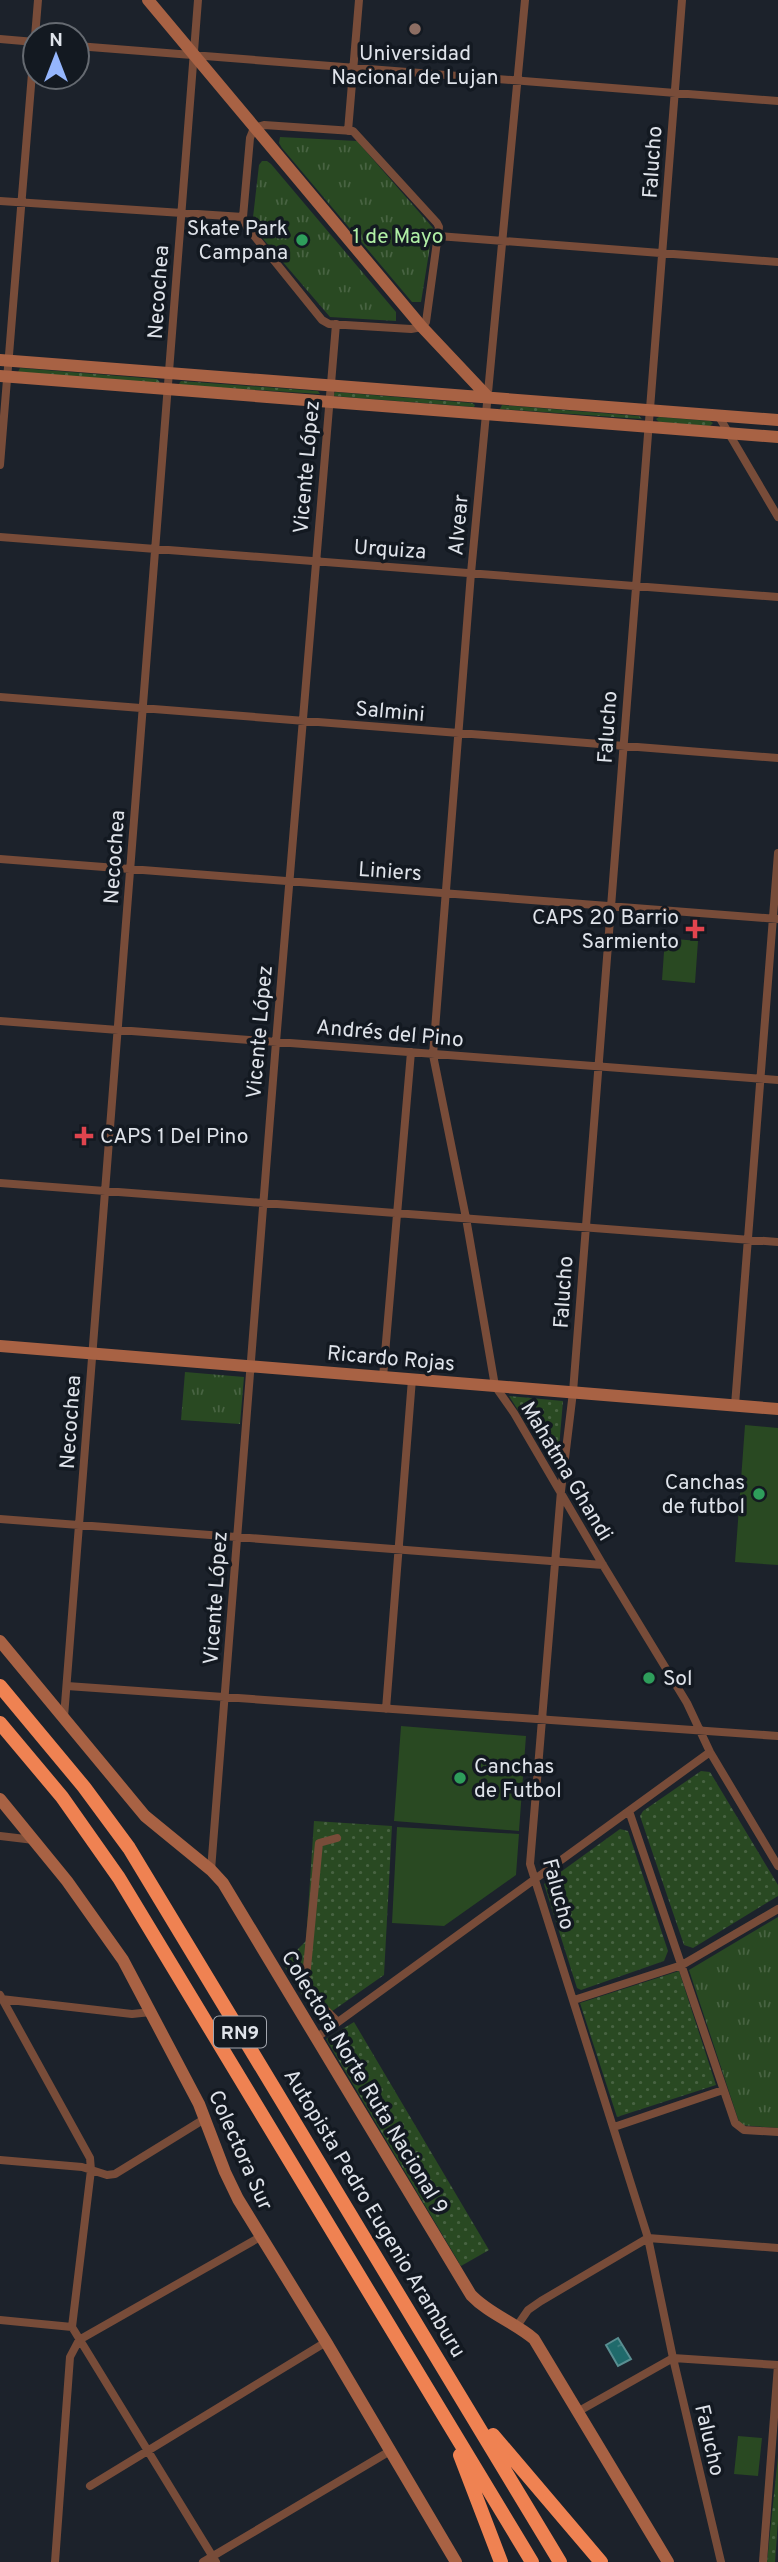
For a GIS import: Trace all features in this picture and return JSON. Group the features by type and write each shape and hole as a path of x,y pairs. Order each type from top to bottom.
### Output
{"highway":[{"name":"Autopista Pedro Eugenio Aramburu","path":"0,1686 84,1787 128,1848 560,2562"},
{"name":"RN9","path":"0,1723 62,1797 119,1878 533,2562"},
{"path":"459,2393 601,2562"},
{"path":"443,2414 501,2562"}],"street":[{"path":"36,21 37,0"},
{"path":"148,0 422,327 488,397"},
{"name":"Necochea","path":"64,1717 198,0"},
{"path":"348,131 359,0"},
{"name":"Alvear","path":"433,1055 471,573 525,0"},
{"name":"Falucho","path":"682,0 586,1227 530,1864 533,1881 574,2000 648,2238 673,2358 722,2562"},
{"path":"0,40 21,41"},
{"path":"91,47 778,101"},
{"path":"0,465 4,360 30,91"},
{"path":"264,125 353,131 437,223 439,227 426,322 422,327 411,329 336,324 322,320 247,227 243,217 250,138 254,128 264,125"},
{"path":"0,201 243,217"},
{"path":"438,236 778,262"},
{"name":"Vicente López","path":"211,1870 275,1042 336,324"},
{"path":"4,360 778,420"},
{"path":"4,376 778,437"},
{"path":"718,415 778,517"},
{"name":"Urquiza","path":"0,537 778,597"},
{"name":"Salmini","path":"0,697 778,758"},
{"path":"735,1405 775,919 778,853"},
{"name":"Liniers","path":"0,859 775,919"},
{"name":"Andrés del Pino","path":"0,1021 778,1080"},
{"path":"383,1377 411,1052"},
{"name":"Mahatma Ghandi","path":"433,1055 466,1218 496,1388 561,1491 687,1703 698,1731 778,1866"},
{"path":"0,1183 778,1242"},
{"name":"Ricardo Rojas","path":"0,1348 778,1410"},
{"name":"Ricardo Rojas","path":"250,1368 412,1381"},
{"path":"386,1709 412,1381"},
{"name":"Ricardo Rojas","path":"572,1394 778,1410"},
{"path":"0,1518 603,1565"},
{"name":"Colectora Norte Ruta Nacional 9","path":"0,1641 145,1816 211,1870 235,1902 471,2295 491,2312 534,2339 668,2562"},
{"path":"66,1686 778,1736"},
{"path":"316,2038 710,1752"},
{"name":"Colectora Sur","path":"0,1799 101,1926 123,1960 206,2118 225,2172 260,2237 326,2342 453,2561"},
{"path":"629,1811 735,2123 739,2128 778,2132"},
{"path":"0,1836 34,1840"},
{"path":"337,1838 319,1843 306,1978 312,1996 338,2022"},
{"path":"574,2000 682,1965 778,1909"},
{"path":"1,1998 132,2014 151,2012"},
{"path":"1,1998 87,2150 91,2170 72,2327 214,2559"},
{"path":"614,2127 723,2090"},
{"path":"0,2160 115,2174 206,2118"},
{"path":"55,2562 70,2357 79,2340 260,2237"},
{"path":"517,2326 528,2310 541,2301 648,2238 778,2248"},
{"path":"0,2320 72,2327"},
{"path":"90,2486 326,2342"},
{"path":"579,2411 673,2358 778,2365 763,2562"},
{"path":"203,2562 214,2559 390,2451"}],"green space":[{"name":"1 de Mayo","path":"280,137 357,141 433,228 421,302 412,302 282,148"},
{"name":"1 de Mayo","path":"262,161 271,164 396,312 396,321 330,317 252,226 259,165"},
{"path":"20,368 157,379 160,382 18,372"},
{"path":"181,381 318,391 320,394 178,385"},
{"path":"335,392 472,403 475,405 333,396"},
{"path":"502,405 639,416 642,419 500,409"},
{"path":"659,417 713,423 710,426 659,422 656,419"},
{"path":"665,938 698,941 695,983 662,980"},
{"path":"185,1372 244,1377 240,1424 181,1420"},
{"path":"509,1396 563,1401 557,1471"},
{"path":"745,1425 778,1428 778,1565 735,1562"},
{"path":"401,1726 526,1736 519,1831 394,1821"},
{"path":"701,1771 710,1772 778,1885 778,1896 693,1948 684,1945 640,1816 643,1811"},
{"path":"314,1821 392,1826 384,1975 328,2014 315,2016 283,1964 306,1941"},
{"path":"397,1827 519,1834 516,1875 444,1926 392,1923"},
{"path":"620,1829 628,1831 668,1951 664,1961 581,1990 577,1988 544,1884"},
{"path":"778,1917 778,2128 740,2125 689,1970"},
{"path":"679,1971 716,2085 617,2117 580,2003"},
{"path":"354,2022 489,2250 461,2266 326,2039"},
{"path":"738,2436 762,2438 758,2476 734,2474"},
{"path":"778,2456 775,2562 767,2562"}],"water":[{"path":"618,2338 631,2359 618,2366 606,2345"}],"place":[{"name":"Universidad Nacional de Lujan","path":"415,29"},
{"name":"Skate Park Campana","path":"302,240"},
{"name":"CAPS 20 Barrio Sarmiento","path":"695,929"},
{"name":"CAPS 1 Del Pino","path":"84,1136"},
{"name":"Canchas de futbol","path":"759,1494"},
{"name":"Sol","path":"649,1678"},
{"name":"Canchas de Futbol","path":"460,1778"}]}
